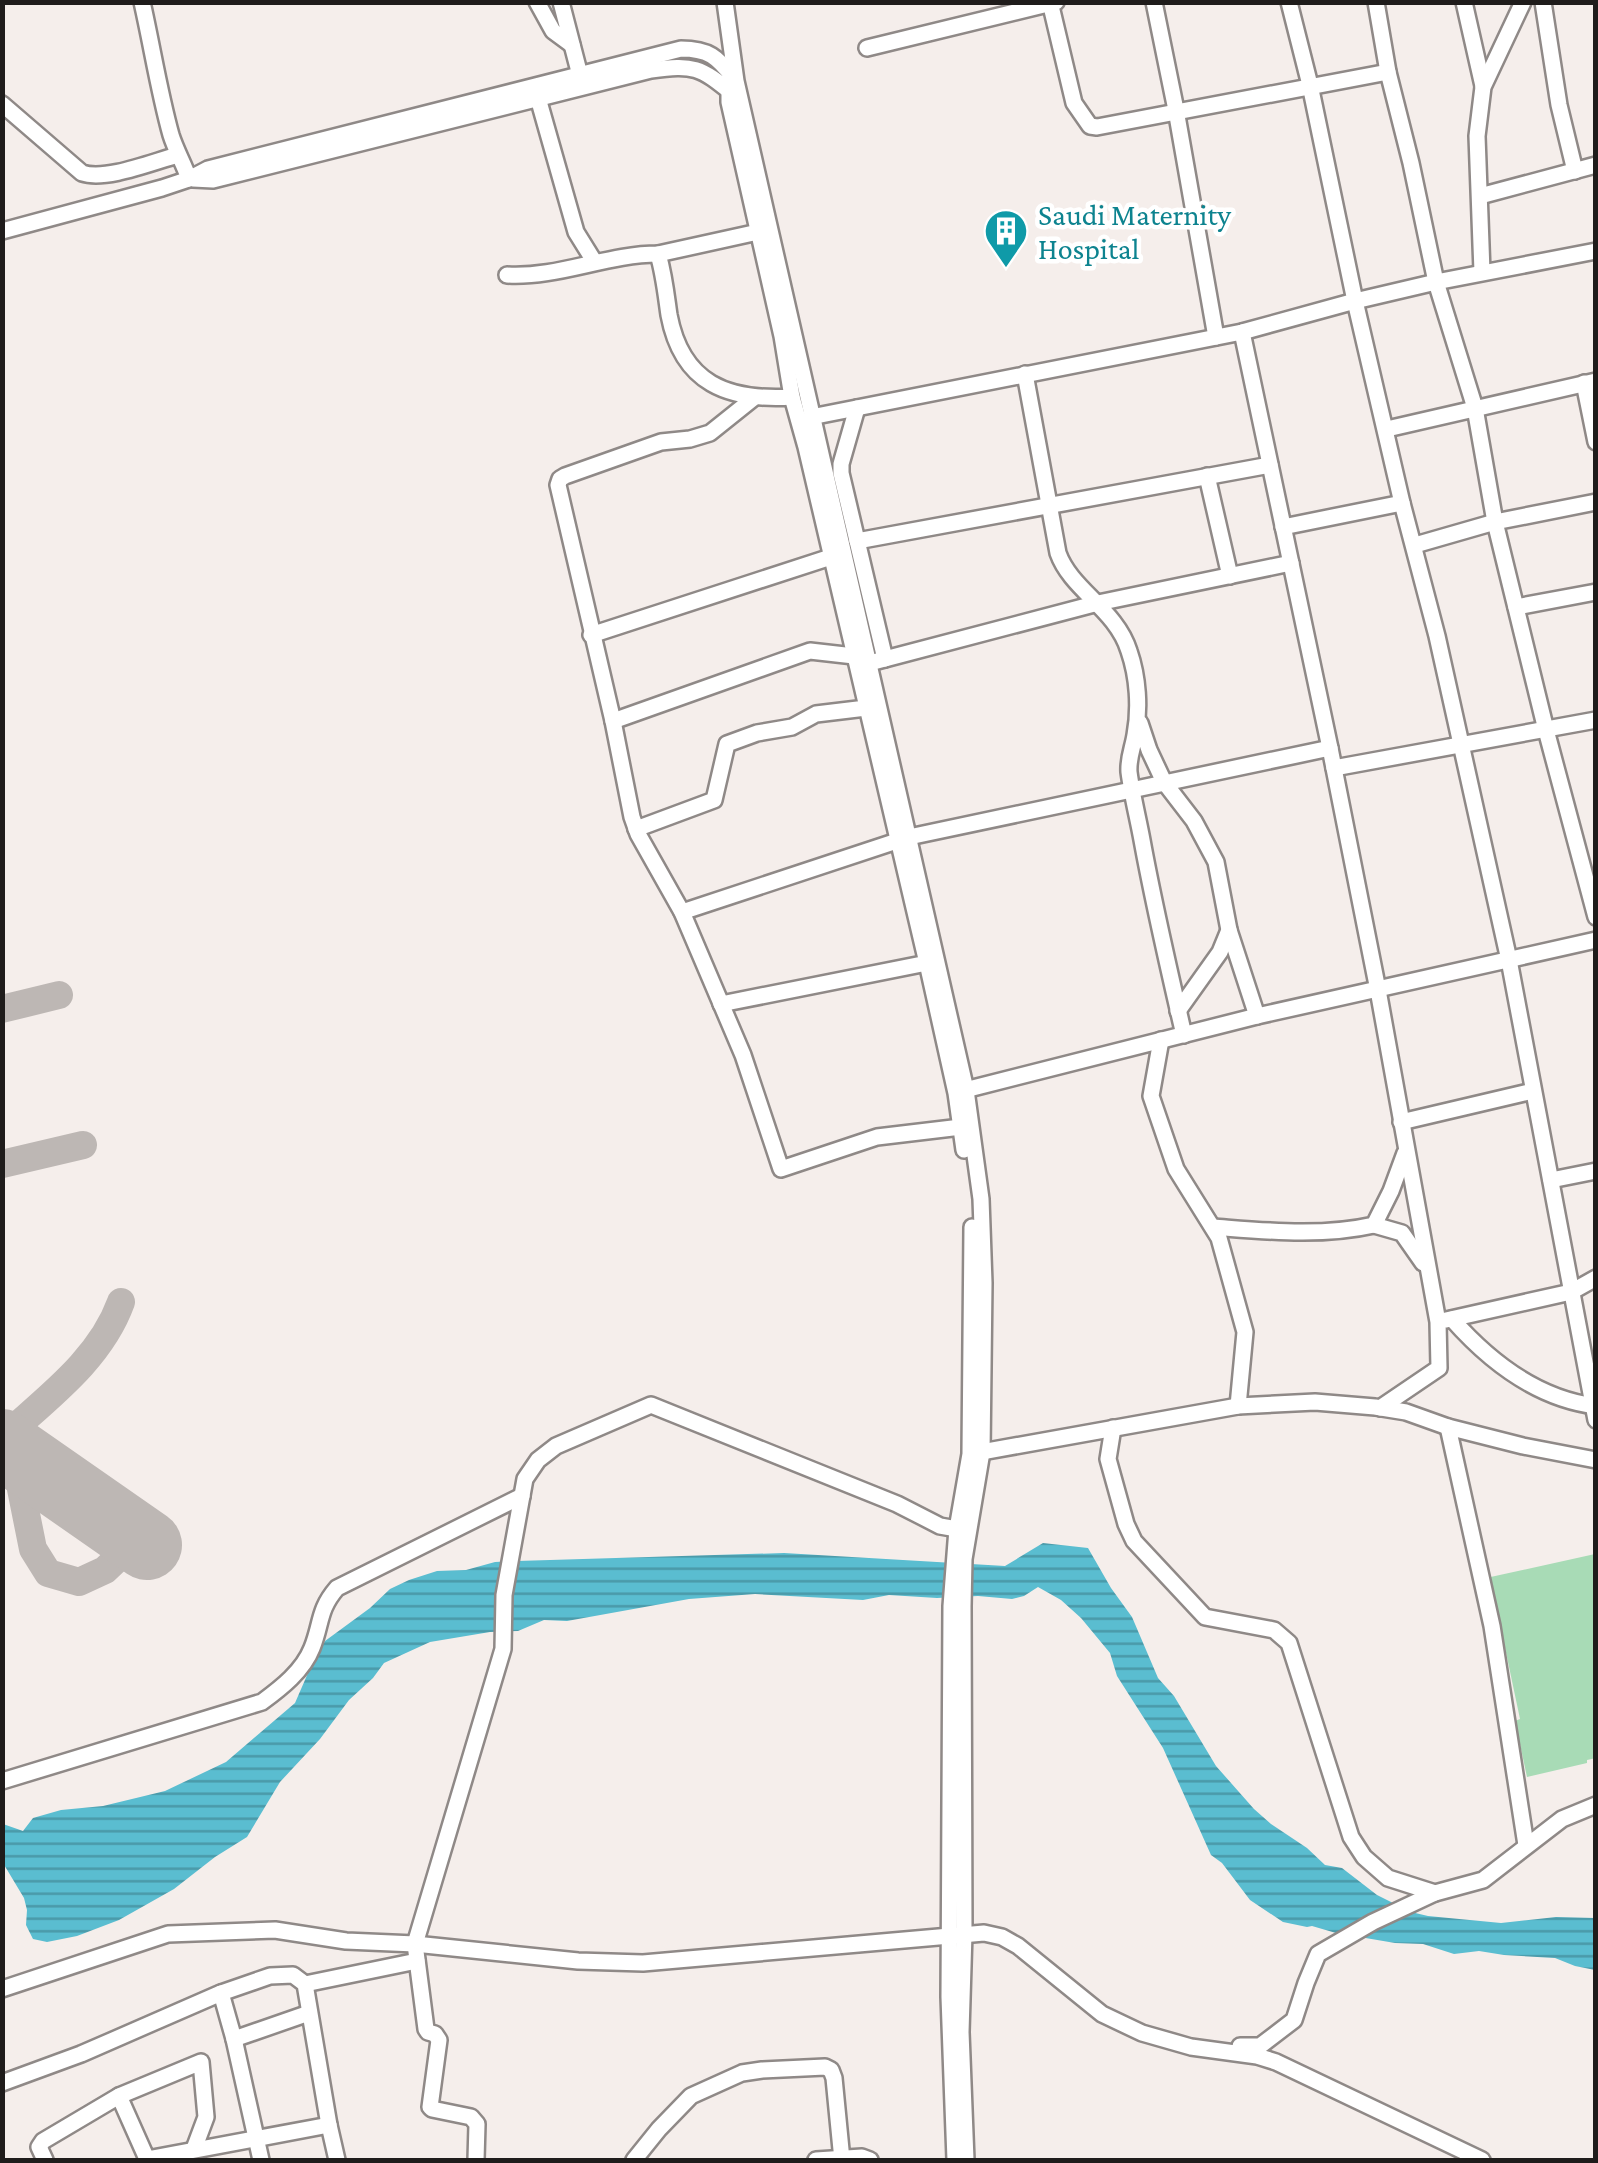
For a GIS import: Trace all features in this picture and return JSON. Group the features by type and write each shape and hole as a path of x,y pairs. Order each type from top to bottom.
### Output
{"street":[{"path":"142,2 170,132 189,179"},
{"path":"536,2 553,30 572,44"},
{"path":"561,2 581,80"},
{"path":"724,2 758,232 844,520 857,541 861,598 859,662 866,708 903,839 927,963 961,1091 961,1126 972,1199 976,1453 957,1530 960,1559"},
{"path":"972,2 976,20"},
{"path":"1154,2 1216,337"},
{"path":"1289,2 1402,503 1438,636 1509,960 1595,1411"},
{"path":"1376,2 1436,282 1475,408 1495,522 1546,730 1589,866 1596,917"},
{"path":"1464,2 1482,87 1477,136 1482,272"},
{"path":"1482,87 1523,2"},
{"path":"1544,2 1559,104 1575,171"},
{"path":"867,48 1052,3 1074,103 1090,126 1097,127 1388,72"},
{"path":"2,232 189,179 208,169 581,80 681,48 706,51 734,86"},
{"path":"189,179 213,180 538,98 581,80"},
{"path":"538,98 576,232 594,261"},
{"path":"2,104 89,176 178,155"},
{"path":"745,147 788,335 792,397 836,555 903,839 961,1091 982,1216 984,1283 976,1453 957,1606 957,1934 966,2160"},
{"path":"1480,196 1596,165"},
{"path":"508,276 531,276 594,261 658,254 758,232"},
{"path":"812,416 1242,332 1436,282 1596,251"},
{"path":"658,254 666,280 672,328 685,358 700,377 714,386 755,397 792,397"},
{"path":"1242,332 1334,768 1428,1270 1445,1320 1438,1368 1380,1408"},
{"path":"1025,374 1061,562 1117,624 1136,674 1138,715 1128,764 1156,916 1184,1035"},
{"path":"1386,429 1590,382 1596,442"},
{"path":"755,397 710,433 661,442 560,479 558,485 636,828 682,912 743,1056 781,1169 877,1137 961,1126"},
{"path":"857,408 840,464 844,520 836,555 861,598 885,659"},
{"path":"857,541 1270,465"},
{"path":"1208,476 1230,576"},
{"path":"1415,545 1495,522 1596,502"},
{"path":"1284,527 1402,503"},
{"path":"592,635 836,555"},
{"path":"612,721 810,652 859,662 885,659 1098,603 1291,563"},
{"path":"1516,607 1596,592"},
{"path":"636,828 714,800 728,744 757,733 792,727 816,714 866,708"},
{"path":"1138,715 1164,782 1204,836 1216,862 1229,930 1257,1016"},
{"path":"1334,768 1596,720"},
{"path":"682,912 903,839 1330,748"},
{"path":"1178,1011 1220,952 1229,930"},
{"path":"961,1091 1257,1016 1596,940"},
{"path":"721,1004 927,963"},
{"path":"1161,1040 1151,1096 1176,1170 1219,1238 1245,1332 1238,1406"},
{"path":"1402,1122 1533,1091"},
{"path":"1374,1225 1392,1191 1406,1150"},
{"path":"1550,1180 1596,1171"},
{"path":"1213,1227 1344,1232 1374,1225 1402,1232 1428,1270"},
{"path":"1445,1320 1571,1292 1596,1278"},
{"path":"1445,1320 1504,1369 1555,1397 1595,1411"},
{"path":"976,1453 1238,1406 1315,1402 1406,1412 1523,1446 1596,1460"},
{"path":"476,2160 475,2120 430,2107 438,2040 426,2029 416,1953 503,1649 504,1596 525,1479 538,1460 556,1446 651,1405 957,1530"},
{"path":"1448,1426 1492,1626 1526,1845"},
{"path":"1113,1428 1108,1459 1134,1541 1205,1617 1274,1630 1289,1643 1351,1838 1364,1857 1388,1878 1436,1893"},
{"path":"2,1781 262,1702 283,1686 311,1650 325,1602 337,1588 522,1496"},
{"path":"1192,2046 1260,2046 1294,2020 1318,1954 1373,1922 1436,1893 1483,1880 1562,1818 1596,1805"},
{"path":"2,1989 168,1934 276,1930 416,1953 643,1963 984,1932 1018,1946 1102,2014 1142,2033 1276,2062 1482,2160"},
{"path":"955,2160 950,2076 957,1934"},
{"path":"2,2083 270,1976 292,1976 305,1984 416,1953"},
{"path":"305,1984 337,2160"},
{"path":"220,1993 261,2160"},
{"path":"234,2038 309,2013"},
{"path":"45,2160 39,2148 43,2141 119,2096 201,2062 206,2116 187,2154"},
{"path":"634,2160 691,2096 742,2073 825,2067 834,2078 842,2159"},
{"path":"119,2096 144,2160 329,2126"},
{"path":"816,2160 870,2160"}],"green space":[{"path":"1595,1554 1596,1758 1527,1777 1515,1721 1520,1719 1486,1578"}],"water":[{"path":"1043,1543 1088,1548 1132,1617 1158,1678 1174,1696 1216,1766 1271,1824 1325,1865 1342,1868 1377,1895 1411,1912 1501,1923 1556,1917 1595,1918 1595,1970 1555,1958 1479,1951 1454,1954 1423,1944 1336,1933 1283,1922 1250,1900 1222,1863 1211,1855 1163,1748 1117,1676 1110,1653 1081,1618 1038,1587 1012,1599 889,1595 863,1600 755,1594 689,1599 567,1621 544,1620 518,1631 430,1642 384,1663 349,1700 280,1782 247,1837 174,1889 119,1920 77,1936 47,1942 33,1939 26,1925 24,1898 3,1863 3,1824 23,1831 33,1818 165,1791 226,1762 295,1703 325,1641 390,1589 437,1571 466,1570 495,1562 784,1553 1005,1566"}],"taxiway":[{"path":"2,1009 59,995"},
{"path":"2,1164 83,1145"},
{"path":"2,1439 86,1360 112,1323 121,1302"},
{"path":"2,1447 18,1474 33,1549 48,1573 79,1582 105,1570 125,1551 128,1532"}],"runway":[{"path":"2,1444 147,1545"}],"place":[{"name":"Saudi Maternity Hospital","path":"1006,269"}]}
